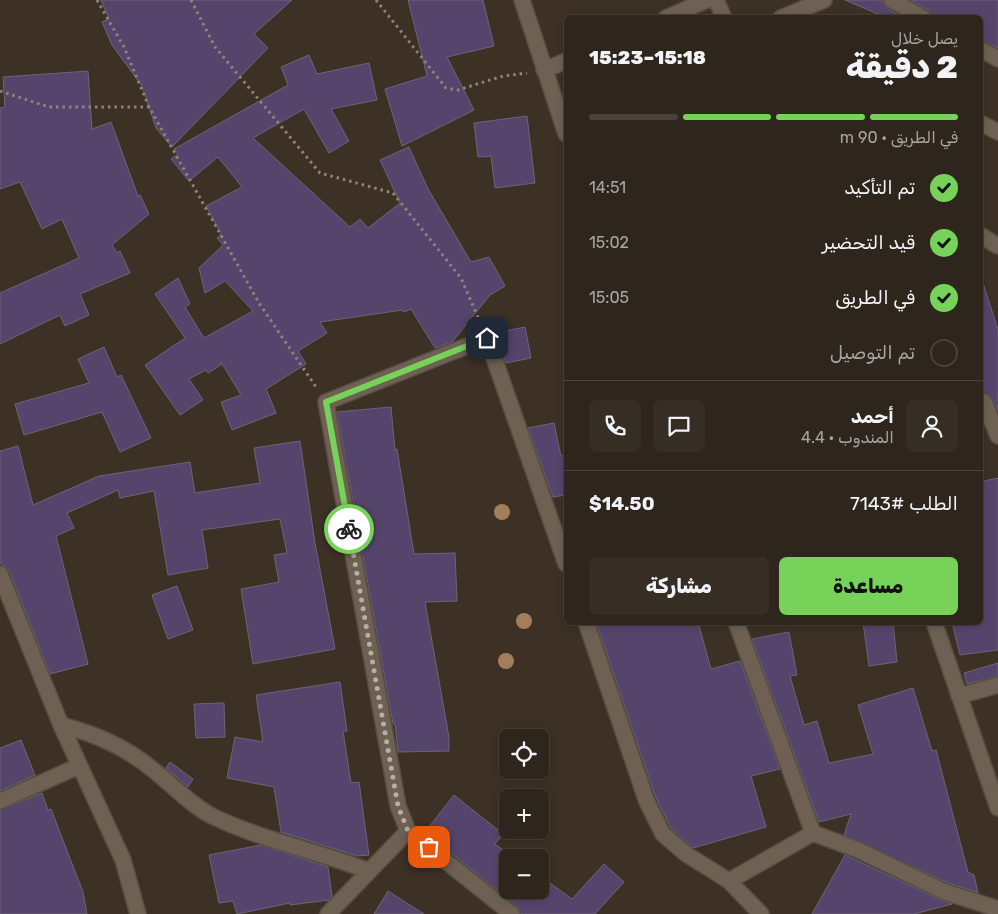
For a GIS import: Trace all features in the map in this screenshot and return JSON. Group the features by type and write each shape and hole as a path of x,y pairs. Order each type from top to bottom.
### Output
{"street":[{"path":"522,0 564,128"},
{"path":"716,0 723,15"},
{"path":"788,15 824,0"},
{"path":"892,0 918,15"},
{"path":"672,15 699,2"},
{"path":"983,50 998,58"},
{"path":"544,70 564,62"},
{"path":"983,124 998,132"},
{"path":"983,237 998,246"},
{"path":"512,914 408,831 398,806 326,402 487,338 560,526 564,551"},
{"path":"983,402 998,436"},
{"path":"0,574 61,725 123,860 138,914"},
{"path":"587,625 647,802 663,834 686,854 729,881 761,914"},
{"path":"737,625 813,833 858,850 945,892 998,909"},
{"path":"935,625 998,807"},
{"path":"959,696 998,685"},
{"path":"61,725 96,734 124,749 211,815 270,838 369,871"},
{"path":"0,801 79,766"},
{"path":"328,914 408,831"},
{"path":"729,881 813,833"}],"path":[{"path":"97,0 124,47 149,107 259,303 326,402"},
{"path":"191,0 215,47 320,173 393,192 461,278 487,338"},
{"path":"376,0 446,88 458,90 503,76"},
{"path":"0,92 49,107 149,107"}],"building":[{"path":"101,0 292,0 254,34 268,48 172,147 156,128 142,86 112,45 102,22 109,19"},
{"path":"408,0 483,0 494,46 447,57 474,110 402,146 385,89 427,76"},
{"path":"845,0 883,0 887,8 898,15 880,15"},
{"path":"911,0 998,0 998,48 983,41 983,15 930,15 928,10"},
{"path":"309,55 317,74 369,63 377,100 331,109 349,141 329,153 304,109 253,138 350,227 360,219 368,228 400,203 380,160 409,147 428,189 471,262 489,257 505,286 490,295 452,342 435,348 411,309 404,312 403,310 320,322 327,333 298,351 306,364 266,389 276,413 232,430 221,402 241,395 221,362 221,365 208,373 206,370 189,379 203,400 180,415 145,365 185,338 155,294 178,278 190,304 185,307 204,338 253,311 225,281 205,293 199,268 223,245 217,238 221,234 206,206 242,187 218,157 189,181 171,159 178,154 174,149 288,85 281,67"},
{"path":"88,71 92,129 111,122 138,196 140,195 149,214 112,245 117,253 120,251 130,273 80,294 89,315 65,326 60,315 0,344 0,293 79,258 62,219 42,229 20,182 0,189 0,108 5,107 3,77"},
{"path":"527,116 535,183 495,188 491,156 478,157 474,123"},
{"path":"983,286 998,330 998,411 992,398 983,393"},
{"path":"525,327 531,358 506,363 495,333"},
{"path":"104,347 117,377 121,375 151,438 120,452 102,412 24,435 15,404 89,383 78,359"},
{"path":"391,407 395,450 397,449 414,554 455,553 457,601 425,602 449,737 449,751 398,752 395,724 393,724 337,412"},
{"path":"554,423 561,456 564,455 564,495 553,497 528,428"},
{"path":"300,441 315,543 335,649 253,664 241,589 279,582 274,555 287,553 280,519 202,530 208,568 168,575 154,491 120,498 118,490 67,513 74,528 56,536 88,664 50,674 9,570 0,563 0,451 18,446 33,505 99,476 190,462 195,493 260,483 254,448"},
{"path":"998,478 998,650 960,655 953,625 983,625 983,481"},
{"path":"177,586 193,630 168,639 152,595"},
{"path":"597,625 699,625 711,669 740,661 780,769 751,776 766,827 693,848 671,828 656,798"},
{"path":"863,625 893,625 897,662 869,666"},
{"path":"789,632 797,675 790,676 804,725 817,721 829,763 873,754 858,705 913,688 932,751 936,750 968,872 974,875 978,893 948,883 844,835 851,814 819,822 752,639"},
{"path":"998,663 998,676 967,684 964,673"},
{"path":"340,682 347,731 343,731 351,783 359,782 369,855 357,856 281,832 274,787 227,778 235,737 263,742 256,695"},
{"path":"224,703 225,737 196,738 194,704"},
{"path":"21,740 35,775 0,791 0,748"},
{"path":"170,762 193,779 188,787 166,768"},
{"path":"42,793 48,810 51,809 83,892 87,914 0,914 0,810"},
{"path":"454,795 499,831 499,839 495,844 502,849 499,849 499,892 425,832"},
{"path":"261,845 328,867 332,896 329,900 290,905 290,903 237,914 233,901 219,903 209,855"},
{"path":"845,855 952,904 914,914 812,914"},
{"path":"604,864 624,882 595,914 521,914 518,907 508,899 549,899 549,882 572,899"},
{"path":"388,891 424,914 374,914"}],"way so far":[{"path":"349,529 398,806 408,831 429,847"}],"route":[{"path":"349,529 326,402 487,338"}]}
